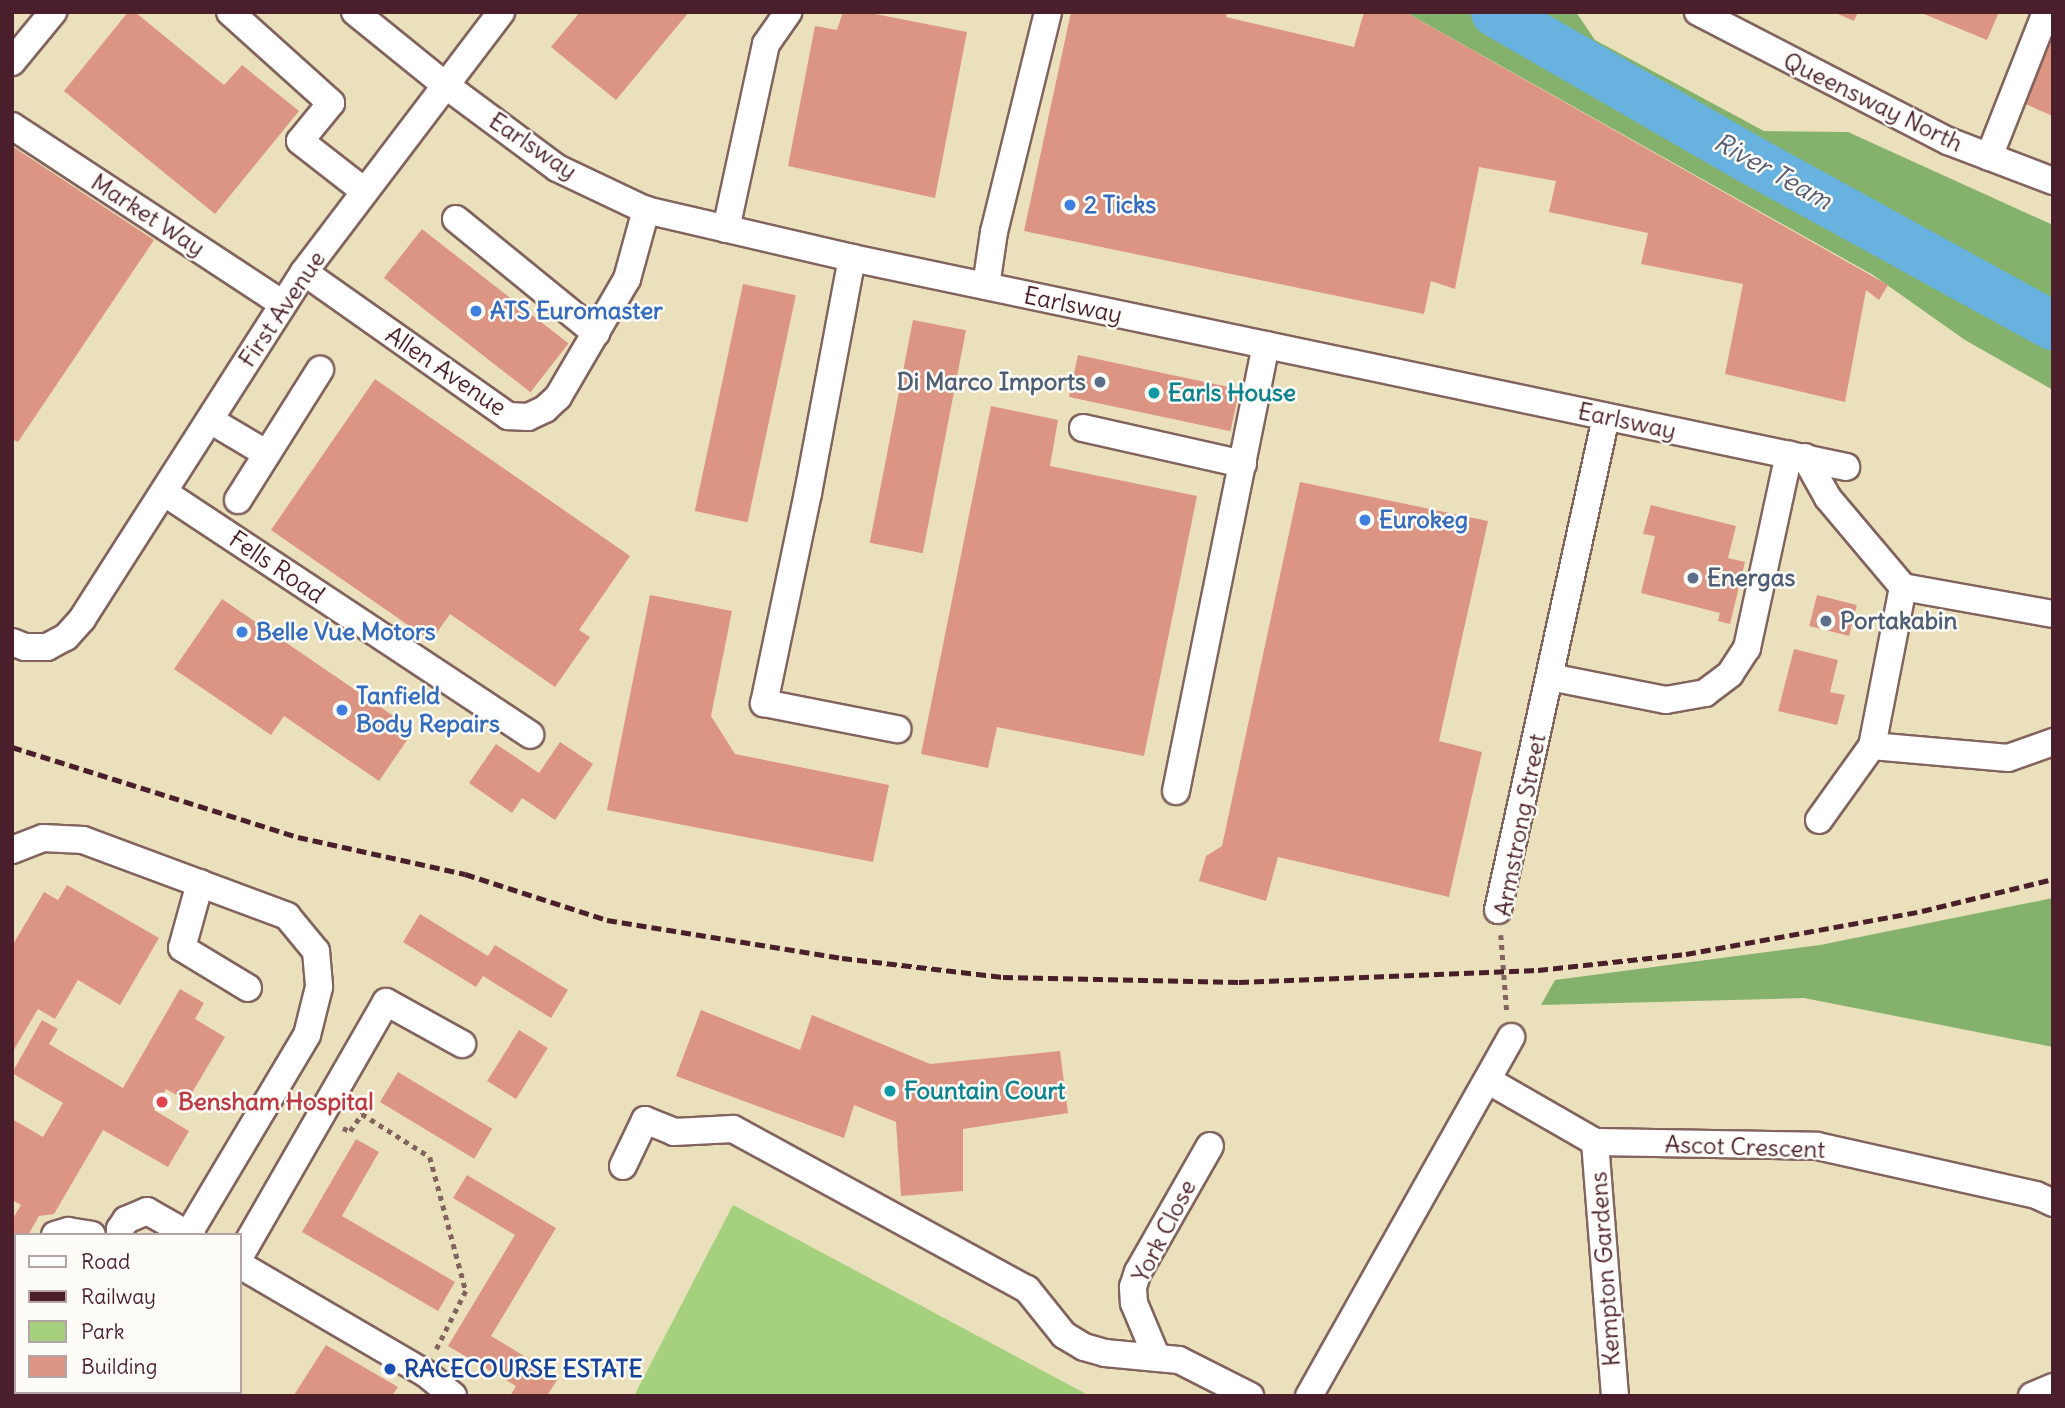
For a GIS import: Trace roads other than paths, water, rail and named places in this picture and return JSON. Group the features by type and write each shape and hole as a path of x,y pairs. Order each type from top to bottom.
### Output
{"street":[{"path":"12,62 53,12"},
{"path":"230,12 331,103 300,141 364,191"},
{"name":"Earlsway","path":"355,12 444,84 557,168 646,210 852,258 1846,467"},
{"name":"First Avenue","path":"12,642 25,647 47,647 66,637 82,619 304,272 501,12"},
{"path":"726,229 766,44 788,12"},
{"path":"986,286 994,232 1048,12"},
{"name":"Queensway North","path":"1698,12 1948,141 2053,181"},
{"path":"1989,156 2046,12"},
{"name":"Market Way","path":"12,125 283,304"},
{"name":"Allen Avenue","path":"304,272 508,416 528,417 545,409 558,397 627,279 646,210"},
{"path":"456,219 596,333"},
{"path":"852,258 808,493 764,703 897,729"},
{"path":"1176,791 1266,345"},
{"path":"238,500 320,370"},
{"name":"Armstrong Street","path":"1498,910 1606,417"},
{"path":"210,420 267,454"},
{"path":"1083,428 1243,464"},
{"path":"1797,456 1828,498 1903,587 2053,614"},
{"path":"1549,677 1666,701 1705,694 1730,674 1747,648 1797,456"},
{"name":"Fells Road","path":"164,494 530,735"},
{"path":"1819,820 1872,746 1903,587"},
{"path":"1872,746 2008,758 2053,742"},
{"path":"12,850 43,838 83,840 287,916 316,951 319,987 307,1035 191,1233"},
{"path":"200,883 182,948 248,988"},
{"path":"242,1253 386,1002 462,1044"},
{"path":"1309,1396 1489,1081 1511,1037"},
{"name":"Ascot Crescent","path":"1489,1081 1595,1142 1817,1146 2036,1195 2053,1203"},
{"path":"623,1166 645,1120 674,1132 733,1129 1027,1289 1064,1335 1084,1348 1179,1360 1250,1396"},
{"name":"Kempton Gardens","path":"1595,1142 1615,1396"},
{"name":"York Close","path":"1157,1358 1134,1303 1133,1287 1138,1272 1210,1146"},
{"path":"121,1233 126,1220 147,1211 188,1233"},
{"path":"60,1233 68,1230 82,1233"},
{"path":"242,1266 425,1373 453,1396"},
{"path":"2032,1396 2053,1387"}],"waterway":[{"name":"River Team","path":"1495,12 1748,158 2053,326"}],"railway":[{"path":"12,747 298,837 465,874 607,920 842,958 1003,977 1239,982 1538,970 1686,954 1922,911 2053,879"}],"place":[{"name":"2 Ticks","path":"1070,205"},
{"name":"ATS Euromaster","path":"476,311"},
{"name":"Di Marco Imports","path":"1100,382"},
{"name":"Earls House","path":"1154,393"},
{"name":"Eurokeg","path":"1365,520"},
{"name":"Energas","path":"1693,578"},
{"name":"Portakabin","path":"1826,621"},
{"name":"Belle Vue Motors","path":"242,632"},
{"name":"Tanfield Body Repairs","path":"342,710"},
{"name":"Fountain Court","path":"890,1091"},
{"name":"Bensham Hospital","path":"162,1102"},
{"name":"RACECOURSE ESTATE","path":"390,1369"}]}
